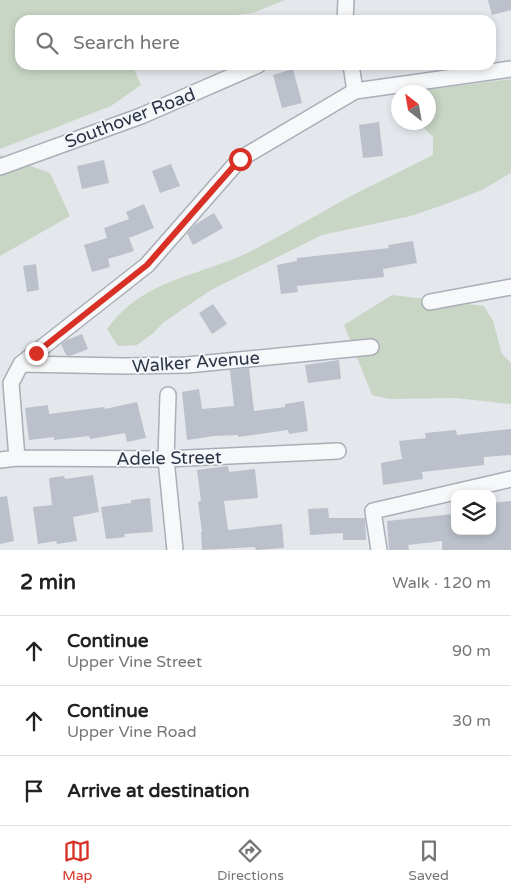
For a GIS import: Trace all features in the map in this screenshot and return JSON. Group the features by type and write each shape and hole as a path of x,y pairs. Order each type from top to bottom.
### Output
{"street":[{"path":"346,0 346,15"},
{"path":"17,458 11,383 21,364 147,265 240,159 355,91 511,69"},
{"name":"Southover Road","path":"0,167 142,116 247,70"},
{"path":"352,70 355,91"},
{"path":"430,302 511,287"},
{"name":"Walker Avenue","path":"21,364 124,366 187,364 371,347"},
{"path":"168,395 166,459 175,550"},
{"name":"Adele Street","path":"0,460 17,458 166,459 338,451"},
{"path":"379,550 373,511 511,479"}],"green space":[{"path":"0,0 285,0 253,13 235,15 15,15 15,70 134,70 141,85 111,106 0,149"},
{"path":"511,79 511,173 482,190 411,216 322,235 211,290 164,322 137,345 118,346 107,329 121,312 153,290 245,254 350,197 433,155 433,137 426,130 436,130 436,88"},
{"path":"0,155 50,173 70,216 0,256"},
{"path":"392,295 484,306 493,321 502,354 511,363 511,404 456,398 388,399 372,395 344,325"}],"building":[{"path":"488,0 511,0 511,10 492,15"},
{"path":"293,70 302,103 282,108 273,75"},
{"path":"379,122 383,156 363,158 359,125"},
{"path":"104,160 109,183 82,189 77,166"},
{"path":"171,164 180,186 160,193 152,171"},
{"path":"144,204 154,228 129,238 134,251 108,259 110,267 92,272 84,245 107,238 104,228 129,219 126,212"},
{"path":"214,213 223,228 193,245 187,233 196,224"},
{"path":"413,241 417,263 383,269 384,277 297,286 298,292 281,294 277,265 297,261 297,258 389,248 388,245"},
{"path":"36,264 39,290 27,292 23,266"},
{"path":"213,304 227,324 212,334 199,313"},
{"path":"82,334 88,349 70,356 66,355 61,344"},
{"path":"339,360 341,379 308,383 305,365"},
{"path":"249,368 254,411 285,407 285,404 304,401 308,431 289,434 288,430 238,437 238,435 214,436 187,440 182,392 199,389 202,409 234,406 230,370"},
{"path":"137,402 146,438 127,442 125,433 90,439 89,436 54,440 54,437 29,440 25,408 48,405 49,414 104,407 105,409"},
{"path":"511,429 511,455 484,457 484,465 422,472 423,479 383,485 381,463 402,459 399,441 426,438 425,433 456,430 457,435"},
{"path":"228,466 229,472 255,469 258,498 224,501 228,530 282,524 284,548 256,550 255,547 202,550 198,502 201,501 197,470"},
{"path":"93,475 99,512 73,517 77,541 57,544 56,541 38,544 33,507 52,505 49,478 64,476 65,479"},
{"path":"7,496 14,541 0,544 0,497"},
{"path":"150,498 153,532 124,534 125,537 106,539 101,507"},
{"path":"511,501 511,550 442,550 442,541 408,545 409,550 389,550 387,521 451,514 451,535 496,535 496,503"},
{"path":"328,508 329,518 365,518 366,540 343,540 343,533 310,535 308,509"}],"route":[{"path":"36,353 147,265 240,159"}]}
